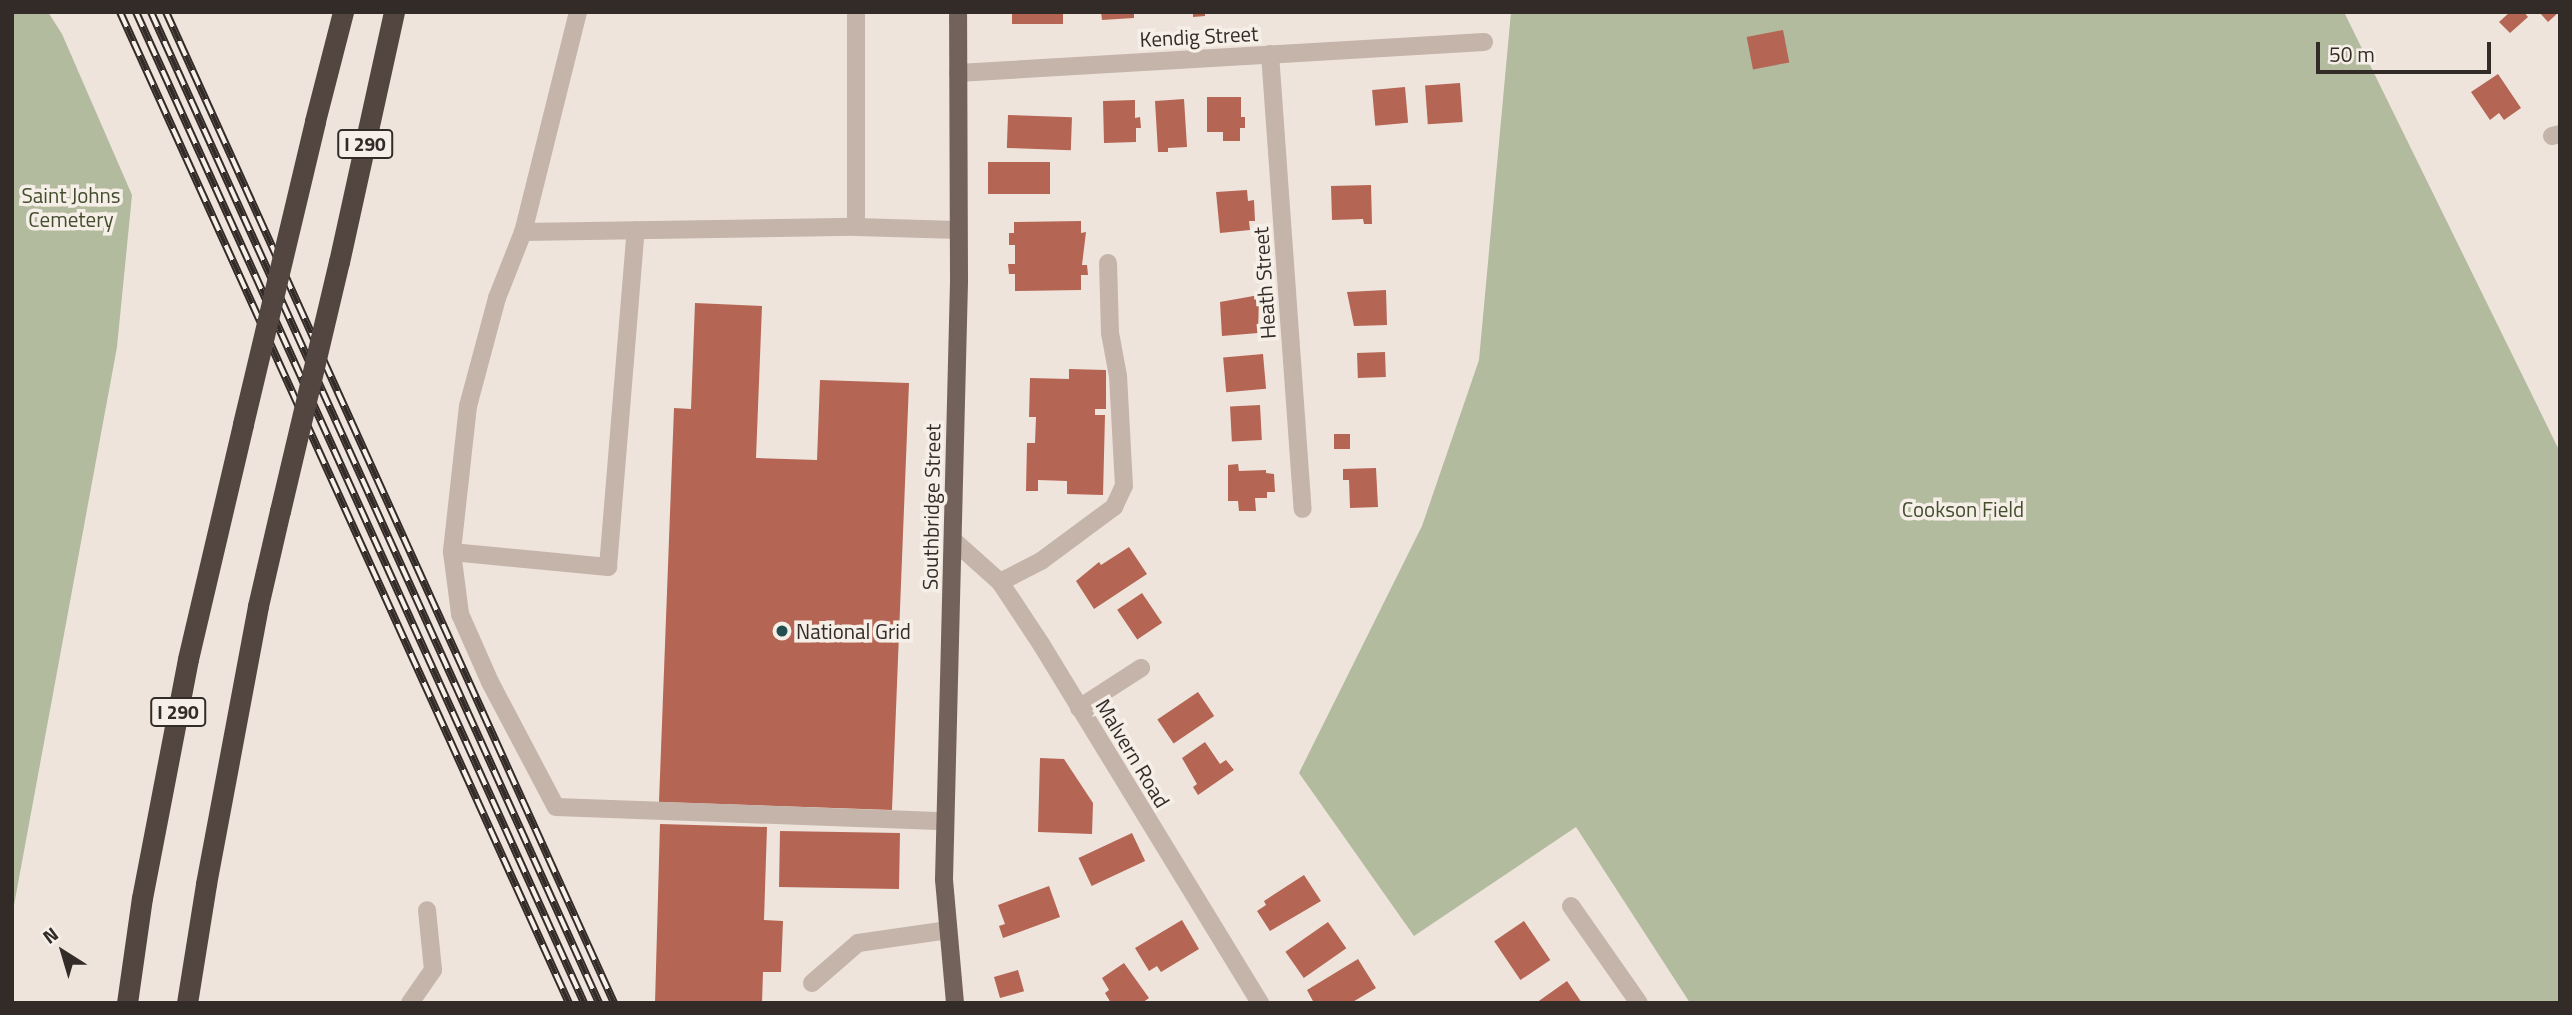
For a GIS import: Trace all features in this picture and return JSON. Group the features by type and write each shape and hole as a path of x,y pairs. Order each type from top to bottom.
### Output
{"highway":[{"name":"I 290","path":"127,1003 142,898 188,659 343,12"},
{"name":"I 290","path":"187,1003 206,884 253,632 395,17"}],"main road":[{"name":"Southbridge Street","path":"955,1003 944,879 953,540 958,12"}],"street":[{"path":"578,12 523,232 497,298 468,406 452,552 460,614 490,682 556,807 945,821"},
{"path":"856,12 856,227"},
{"name":"Kendig Street","path":"958,73 1484,41"},
{"name":"Heath Street","path":"1270,54 1303,509"},
{"path":"523,232 856,227 958,230"},
{"path":"452,552 608,567 636,230"},
{"path":"1000,582 1041,561 1114,507 1124,486 1118,376 1110,333 1108,263"},
{"name":"Malvern Road","path":"953,540 1000,582 1259,1003"},
{"path":"1079,708 1141,668"},
{"path":"1571,906 1639,1003"},
{"path":"410,1003 433,970 427,910"},
{"path":"812,983 858,943 948,930"}],"green space":[{"name":"Saint Johns Cemetery","path":"12,12 48,12 62,34 132,195 117,347 12,916"},
{"name":"Cookson Field","path":"1511,12 2344,12 2560,452 2560,1003 1690,1003 1576,827 1414,936 1299,773 1422,526 1479,360"}],"building":[{"path":"1012,12 1063,12 1063,24 1012,24"},
{"path":"1101,12 1134,12 1134,18 1102,20"},
{"path":"1193,12 1205,12 1205,16 1193,17"},
{"path":"2510,12 2524,12 2528,17 2510,33 2499,22"},
{"path":"2539,12 2559,12 2548,22"},
{"path":"1783,30 1789,62 1753,69 1747,37"},
{"path":"2498,74 2521,108 2504,120 2499,113 2490,120 2471,92"},
{"path":"1460,83 1463,122 1428,124 1425,85"},
{"path":"1405,87 1408,123 1375,126 1372,90"},
{"path":"1207,97 1241,97 1241,117 1245,117 1245,128 1240,128 1240,141 1223,141 1223,132 1207,132"},
{"path":"1184,99 1187,147 1168,148 1168,152 1158,152 1155,101"},
{"path":"1135,100 1135,118 1140,117 1141,128 1136,128 1136,142 1104,143 1103,101"},
{"path":"1008,115 1072,117 1071,150 1007,148"},
{"path":"988,162 1050,162 1050,194 988,194"},
{"path":"1371,185 1372,224 1364,224 1363,219 1332,220 1331,186"},
{"path":"1247,190 1248,201 1254,200 1255,221 1249,221 1250,230 1220,233 1216,192"},
{"path":"1081,221 1081,233 1086,232 1082,265 1087,265 1088,275 1081,275 1081,290 1015,291 1015,274 1009,274 1008,264 1015,264 1015,245 1009,245 1009,233 1014,233 1014,222"},
{"path":"1386,290 1387,325 1354,326 1347,292"},
{"path":"1259,295 1258,333 1222,336 1220,302"},
{"name":"National Grid","path":"695,303 762,306 756,458 817,460 820,380 909,383 892,810 659,802 674,408 691,409"},
{"path":"1385,352 1386,377 1358,378 1357,353"},
{"path":"1263,354 1266,389 1226,392 1223,357"},
{"path":"1069,369 1106,370 1106,409 1095,409 1095,415 1105,415 1103,495 1067,494 1067,481 1038,480 1038,491 1026,491 1027,443 1035,443 1036,417 1029,417 1030,378 1069,379"},
{"path":"1260,405 1262,440 1232,442 1230,407"},
{"path":"1334,434 1350,434 1350,449 1334,449"},
{"path":"1238,464 1239,471 1266,470 1266,473 1274,474 1275,492 1267,492 1267,498 1255,498 1256,511 1239,511 1238,501 1228,501 1228,465"},
{"path":"1376,468 1378,507 1350,508 1349,480 1343,480 1343,469"},
{"path":"1129,547 1147,574 1094,609 1076,581 1099,562 1101,565"},
{"path":"1142,593 1162,623 1137,640 1117,610"},
{"path":"1198,692 1214,716 1174,743 1157,719"},
{"path":"1205,742 1220,764 1226,760 1234,770 1198,795 1193,787 1197,784 1182,758"},
{"path":"1040,758 1064,759 1093,803 1092,834 1038,832"},
{"path":"660,824 767,827 764,920 783,921 781,972 763,972 762,1003 655,1003"},
{"path":"780,831 900,833 899,889 779,887"},
{"path":"1132,833 1145,861 1092,886 1079,858"},
{"path":"1304,875 1321,901 1270,931 1257,911 1266,905 1264,901"},
{"path":"1049,886 1060,917 1003,938 999,926 1005,924 998,905"},
{"path":"1182,920 1199,949 1161,972 1157,966 1149,971 1135,948"},
{"path":"1524,921 1550,960 1520,980 1494,941"},
{"path":"1328,922 1346,948 1304,978 1285,952"},
{"path":"1358,959 1376,988 1351,1003 1314,1003 1307,990"},
{"path":"1124,963 1149,998 1142,1003 1111,1003 1105,993 1109,990 1102,978"},
{"path":"1018,970 1024,991 1000,998 994,977"},
{"path":"1567,981 1582,1003 1536,1003"}],"railway":[{"path":"120,12 569,1003"},
{"path":"136,12 584,1003"},
{"path":"151,12 599,1003"},
{"path":"166,12 614,1003"}],"place":[{"name":"National Grid","path":"782,631"}]}
